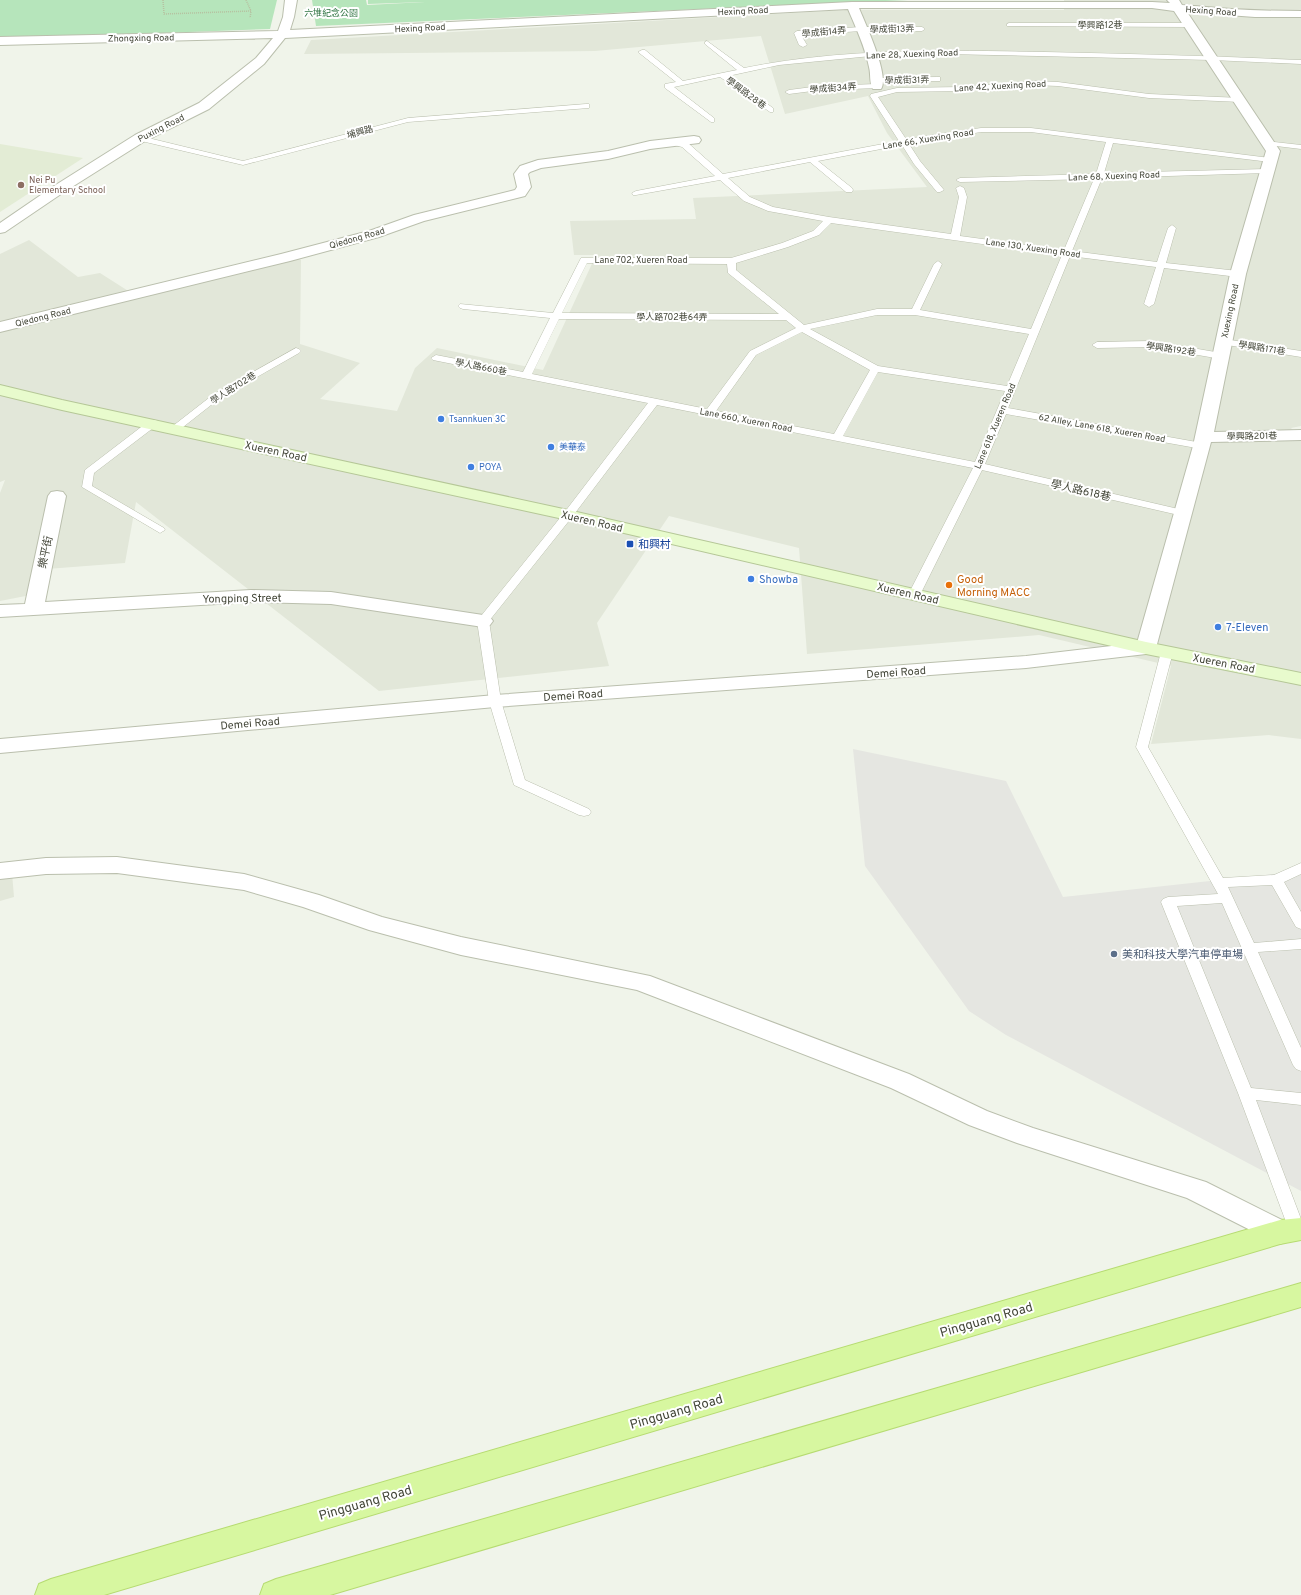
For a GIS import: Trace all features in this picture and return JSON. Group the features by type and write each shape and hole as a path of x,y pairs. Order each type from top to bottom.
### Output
{"main road":[{"name":"Xueren Road","path":"0,390 62,405 568,515 1146,648 1301,679"},
{"name":"Pingguang Road","path":"51,1595 1293,1230"},
{"path":"276,1595 1301,1295"}],"street":[{"name":"Puxing Road","path":"0,229 59,189 140,138 204,106 260,61 281,34 288,20 291,0"},
{"name":"Hexing Road","path":"281,34 852,5 1176,4 1255,14 1301,14"},
{"name":"Xuexing Road","path":"1146,648 1203,441 1238,274 1273,151 1241,100 1176,4"},
{"path":"852,5 871,54 877,83"},
{"name":"Zhongxing Road","path":"0,41 281,34"},
{"name":"Qiedong Road","path":"0,327 292,256 374,234 418,218 520,193 524,187 520,174 525,169 538,164 608,155 650,145 694,140"},
{"name":"學興路201巷","path":"1203,441 1301,435"},
{"name":"樂平街","path":"34,609 57,496"},
{"name":"Yongping Street","path":"0,611 251,596 331,598 483,621"},
{"name":"Demei Road","path":"0,746 495,701 1026,662 1146,648"},
{"path":"0,871 46,866 117,865 244,882 311,900 377,924 460,946 642,982 900,1081 978,1118 1026,1136 1196,1190 1293,1230"}],"lane":[{"name":"學興路12巷","path":"1009,25 1190,25"},
{"name":"學成街13弄","path":"861,29 922,29"},
{"name":"學成街14弄","path":"803,45 797,33 861,29"},
{"name":"學興路28巷","path":"707,43 743,71"},
{"path":"642,52 682,83"},
{"name":"Lane 28, Xuexing Road","path":"711,120 668,86 779,63 871,54 946,52 1212,58 1301,62"},
{"name":"學興路28巷","path":"722,75 770,110"},
{"name":"學成街31弄","path":"877,83 937,79"},
{"name":"Lane 42, Xuexing Road","path":"940,190 917,162 874,96 897,90 962,89 1034,82 1149,96 1241,100"},
{"name":"學成街34弄","path":"789,92 877,83"},
{"name":"埔興路","path":"140,138 243,163 408,120 586,106"},
{"name":"Lane 66, Xuexing Road","path":"636,193 956,133 1004,129 1031,130 1110,140 1269,165"},
{"name":"Lane 618, Xueren Road","path":"914,595 979,466 1099,176 1110,140"},
{"name":"Lane 130, Xuexing Road","path":"674,142 685,145 747,199 771,209 829,220 1066,253 1238,274"},
{"path":"1268,143 1301,147"},
{"path":"811,160 849,190"},
{"name":"Lane 68, Xuexing Road","path":"955,237 963,197 960,184 1269,165"},
{"path":"829,220 816,233 785,246 732,261 731,271 802,328 875,369 1011,389"},
{"path":"1149,304 1172,228"},
{"name":"Lane 702, Xueren Road","path":"526,376 584,260 732,261"},
{"path":"915,312 938,264"},
{"path":"463,306 556,316"},
{"path":"710,412 753,353 802,328 877,312 915,312 1035,332"},
{"name":"學人路702巷64弄","path":"556,316 788,317"},
{"name":"學興路192巷","path":"1097,345 1152,344 1222,349"},
{"name":"學興路171巷","path":"1222,349 1301,354"},
{"name":"學人路702巷","path":"174,429 217,396 296,351"},
{"name":"學人路660巷","path":"436,358 526,376"},
{"path":"837,438 875,369"},
{"name":"Lane 660, Xueren Road","path":"526,376 979,466"},
{"path":"584,812 519,782 495,701 483,621 568,515 655,401"},
{"name":"62 Alley, Lane 618, Xueren Road","path":"1002,410 1203,441"},
{"path":"153,424 89,472 87,487 160,530"},
{"name":"學人路618巷","path":"979,466 1183,513"},
{"path":"1166,652 1142,747 1227,898 1301,1065"},
{"path":"1218,883 1276,880 1301,868"},
{"path":"1276,880 1295,901 1301,924"},
{"path":"1227,898 1168,902 1246,1093 1293,1230"},
{"path":"1249,948 1301,944"},
{"path":"1246,1093 1301,1099"}],"path":[{"path":"163,0 164,14 251,10"},
{"path":"246,0 251,10 249,23"}],"shaded area":[{"path":"1064,0 1301,0 1301,426 1291,428 1301,439 1301,739 1269,735 1151,744 1171,666 1039,635 807,654 799,548 669,516 597,623 609,666 379,691 136,502 125,563 47,569 41,593 0,601 0,493 5,480 0,482 0,254 29,240 78,277 100,273 133,294 286,253 301,260 300,344 360,363 320,399 397,411 415,368 437,348 543,370 596,255 574,255 570,221 696,219 693,198 927,187 887,133 868,96 785,114 761,36 595,51 304,54 311,40 845,10 1064,10"},
{"name":"Nei Pu Elementary School","path":"0,144 83,158 0,212"},
{"name":"美和科技大學汽車停車場","path":"853,749 1006,781 1063,897 1301,871 1301,1191 1006,1035 969,1011 865,866"},
{"path":"11,861 14,897 0,901 0,863"}],"green space":[{"name":"六堆紀念公園","path":"0,0 277,0 270,29 0,39"},
{"name":"六堆紀念公園","path":"312,0 366,0 367,5 425,2 368,4 368,0 908,0 316,26"}],"place":[{"name":"Nei Pu Elementary School","path":"21,185"},
{"name":"Tsannkuen 3C","path":"441,419"},
{"name":"美華泰","path":"551,447"},
{"name":"POYA","path":"471,467"},
{"name":"和興村","path":"630,544"},
{"name":"Showba","path":"751,579"},
{"name":"Good Morning MACC","path":"949,585"},
{"name":"7-Eleven","path":"1218,627"},
{"name":"美和科技大學汽車停車場","path":"1114,954"}]}
